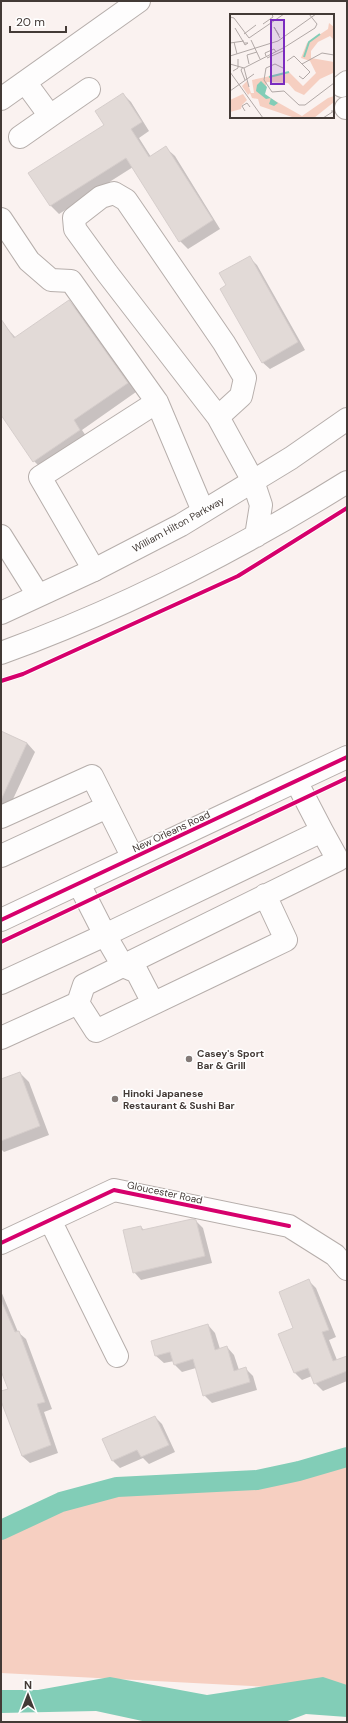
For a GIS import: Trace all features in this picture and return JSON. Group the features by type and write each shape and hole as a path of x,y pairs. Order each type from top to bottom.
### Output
{"main road":[{"path":"1,99 139,1"},
{"path":"25,82 50,116"},
{"path":"20,137 89,89"},
{"path":"218,417 241,396 245,378 224,343 126,200 114,193 101,197 74,218 75,229 218,417 253,481 261,505 256,536"},
{"path":"1,219 29,261 51,280 71,281 157,402 203,511"},
{"path":"94,570 40,477 157,402"},
{"name":"William Hilton Parkway","path":"1,613 94,570 182,525 291,458 347,419"},
{"path":"1,653 126,601 203,566 347,482"},
{"path":"1,536 38,595"},
{"name":"New Orleans Road","path":"1,920 347,757"},
{"path":"1,817 92,776 133,858"},
{"path":"1,1038 78,1004 84,985 338,860 296,781"},
{"path":"1,856 107,806"},
{"path":"1,983 322,831"},
{"path":"79,884 105,935 123,966 137,972 153,1004"},
{"path":"78,1004 96,1031 286,940 265,895"},
{"name":"Gloucester Road","path":"1,1243 114,1190 289,1226 335,1255 347,1269"},
{"path":"50,1220 117,1356"}],"shaded area":[{"path":"347,1457 347,1691 1,1673 1,1530 61,1502 117,1487 257,1480 299,1471"},
{"path":"110,1677 207,1695 323,1677 347,1685 347,1717 306,1714 285,1722 147,1722 96,1711 1,1713 1,1690 38,1690"}],"building":[{"path":"123,93 142,122 131,129 149,157 166,146 213,220 179,242 126,158 50,206 28,173 104,125 95,111"},
{"path":"250,256 298,342 262,363 220,289 226,285 219,273"},
{"path":"69,300 128,383 74,420 80,430 33,462 1,415 1,319 14,338"},
{"path":"1,731 27,743 1,800"},
{"path":"20,1072 40,1126 1,1141 1,1079"},
{"path":"192,1219 196,1220 205,1256 133,1273 123,1230 141,1226 142,1230"},
{"path":"309,1279 329,1330 322,1332 333,1361 347,1356 347,1371 314,1384 308,1368 294,1373 278,1334 293,1328 279,1292"},
{"path":"1,1300 15,1332 19,1331 45,1402 37,1404 51,1445 22,1456 1,1401 1,1391 8,1389 1,1371"},
{"path":"208,1324 215,1350 227,1346 234,1371 246,1367 250,1382 203,1396 193,1359 174,1365 170,1352 155,1356 151,1341"},
{"path":"155,1416 169,1445 141,1457 137,1450 112,1461 102,1439"}],"waterway":[{"path":"1,1530 61,1502 117,1487 257,1480 299,1471 347,1457"}],"cycle path":[{"path":"1,681 23,674 238,576 347,508"},
{"path":"1,920 347,757"},
{"path":"1,942 347,778"},
{"path":"1,1243 114,1190 289,1226"}],"place":[{"name":"Casey's Sport Bar & Grill","path":"189,1059"},
{"name":"Hinoki Japanese Restaurant & Sushi Bar","path":"115,1099"}]}
